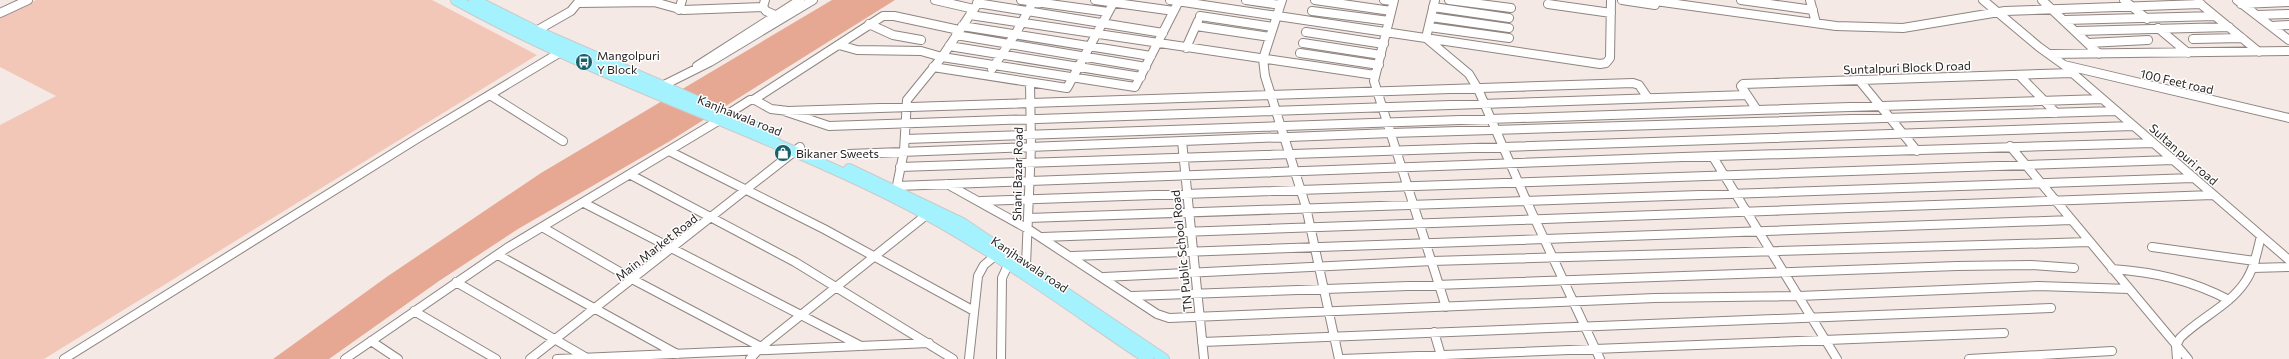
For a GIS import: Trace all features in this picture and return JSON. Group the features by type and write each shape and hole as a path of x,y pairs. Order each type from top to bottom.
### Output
{"main road":[{"name":"Kanjhawala road","path":"456,0 492,20 663,98 720,116"},
{"name":"Kanjhawala road","path":"474,0 536,31 673,92 720,116 797,149 896,188 995,256 1017,267 1164,359"},
{"name":"Kanjhawala road","path":"797,149 930,212 962,223 1017,267 1148,359"}],"street":[{"path":"7,0 17,5"},
{"path":"0,12 28,0"},
{"path":"679,10 682,0"},
{"path":"763,7 765,0"},
{"path":"694,69 705,59 800,0"},
{"path":"651,92 710,62 784,19 813,0"},
{"path":"935,0 975,7 1029,11 1164,33"},
{"path":"1021,0 1108,12"},
{"path":"1095,0 1114,1 1174,11"},
{"path":"1170,0 1200,3 1308,21 1593,64 1606,63 1610,58 1611,0"},
{"path":"1246,0 1281,3 1263,59 1270,95 1285,137 1306,208 1340,359 1442,357 1596,349 2004,333"},
{"path":"1297,64 1315,0 1391,11"},
{"path":"1384,0 1394,1 1382,55 1374,75 1377,91 1446,307"},
{"path":"1449,0 1510,8"},
{"path":"1508,51 1511,0"},
{"path":"1622,0 1850,32 1923,30 2004,14"},
{"path":"1648,0 1816,24 1865,28 1904,28 2004,14 2053,9 2198,2 2259,52"},
{"path":"1740,0 1813,10"},
{"path":"1810,0 1816,24"},
{"path":"1983,0 2004,14"},
{"path":"1992,0 2004,14"},
{"path":"2042,0 2077,31 2099,54"},
{"path":"2124,0 2188,53"},
{"path":"988,76 1016,33 1034,1"},
{"path":"933,67 1064,89 1068,87 1074,79 1114,1"},
{"path":"839,45 857,50 921,51 942,57 1074,79 1135,87 1164,33 1179,1"},
{"path":"536,31 571,10 579,2 664,2 679,10 763,7"},
{"path":"2239,2 2289,2"},
{"path":"2239,2 2287,37"},
{"path":"1186,48 1200,16 1200,3"},
{"path":"1426,38 1434,4 1509,18"},
{"path":"1548,4 1611,13"},
{"path":"763,7 766,11 784,19"},
{"path":"975,7 1022,22 1158,44 1374,75"},
{"path":"975,7 942,57 911,93 906,108 907,123 904,151 896,188 946,184 1295,170 1510,164 1712,156 1917,151 2010,146 2153,143"},
{"path":"1312,11 1389,21"},
{"name":"Sultan puri road","path":"2004,14 2289,260"},
{"path":"2257,15 2289,14"},
{"path":"345,359 456,282 542,227 671,152 720,116 746,102 754,100 869,24 888,15 959,30 1008,45 1146,66"},
{"path":"1200,16 1273,27"},
{"path":"2065,20 2215,16"},
{"path":"1431,17 1509,28"},
{"path":"2126,19 2162,53"},
{"path":"869,24 893,35 921,40"},
{"path":"2271,26 2289,25"},
{"path":"1196,26 1270,37"},
{"path":"1429,27 1508,38"},
{"path":"2077,31 2228,27"},
{"path":"959,30 1016,33 1151,56"},
{"path":"1306,32 1384,44"},
{"path":"1426,38 1469,74 1478,89 1534,218 1564,279 1600,359"},
{"path":"2193,39 2242,38"},
{"path":"2088,43 2148,40"},
{"path":"1303,43 1382,55"},
{"path":"64,359 570,46"},
{"path":"949,46 1141,77"},
{"path":"2051,54 2289,51"},
{"path":"1300,53 1379,65"},
{"name":"100 Feet road","path":"2062,64 2289,118"},
{"name":"Suntalpuri Block D road","path":"1747,95 1741,87 1743,84 2072,73"},
{"path":"2019,75 2056,113"},
{"path":"1858,80 1917,151"},
{"name":"Shani Bazar Road","path":"1001,359 1002,278 1017,267 1028,229 1031,146 1030,83"},
{"path":"754,100 771,109 781,110 906,108 1377,91 1633,84 1639,85 1648,98"},
{"path":"490,95 563,141"},
{"path":"781,110 829,126 1747,95 1757,110"},
{"path":"905,139 2102,99"},
{"path":"849,154 1391,133 2115,111"},
{"path":"900,167 1289,152 2133,126"},
{"name":"TN Public School Road","path":"1182,141 1204,359"},
{"path":"2010,146 2070,220 2188,359"},
{"name":"Main Market Road","path":"530,359 714,216 797,149"},
{"path":"671,152 748,189 876,256 974,311"},
{"path":"1712,156 1837,359"},
{"path":"980,201 1518,181 2173,160"},
{"path":"631,175 714,216 837,287 953,359"},
{"path":"1028,218 2193,178"},
{"path":"946,184 980,201 1042,237 1163,317 1200,317 1574,302 1799,296 2057,286 2129,289"},
{"path":"1042,237 1534,218 1747,212 2213,195"},
{"path":"584,203 862,347"},
{"path":"755,352 930,212"},
{"path":"1072,256 2070,220"},
{"path":"542,227 755,352"},
{"path":"2177,359 2176,344 2187,331 2229,300 2241,287 2254,265 2262,236"},
{"path":"1104,277 1432,261 2089,242"},
{"path":"2152,247 2254,265 2289,267"},
{"path":"498,255 678,354"},
{"path":"969,359 978,276 984,265 995,256"},
{"path":"1132,296 1325,291 1564,279 1784,272 2031,265 2074,268"},
{"path":"2112,269 2173,276 2203,286 2229,300"},
{"path":"456,282 554,341 587,358"},
{"path":"1202,342 2051,308"},
{"path":"414,311 496,359"},
{"path":"1434,332 1442,357"},
{"path":"371,341 398,359"},
{"path":"557,359 755,352 929,343"},
{"path":"1969,359 2112,351"}],"shaded area":[{"path":"36,0 432,0 537,55 44,359 0,359 0,125 56,96 0,67 0,17"},
{"path":"832,0 895,0 670,141 518,229 439,281 329,359 273,359 388,276 541,173"}],"place":[{"name":"Mangolpuri Y Block","path":"584,62"},
{"name":"Bikaner Sweets","path":"783,153"}]}
